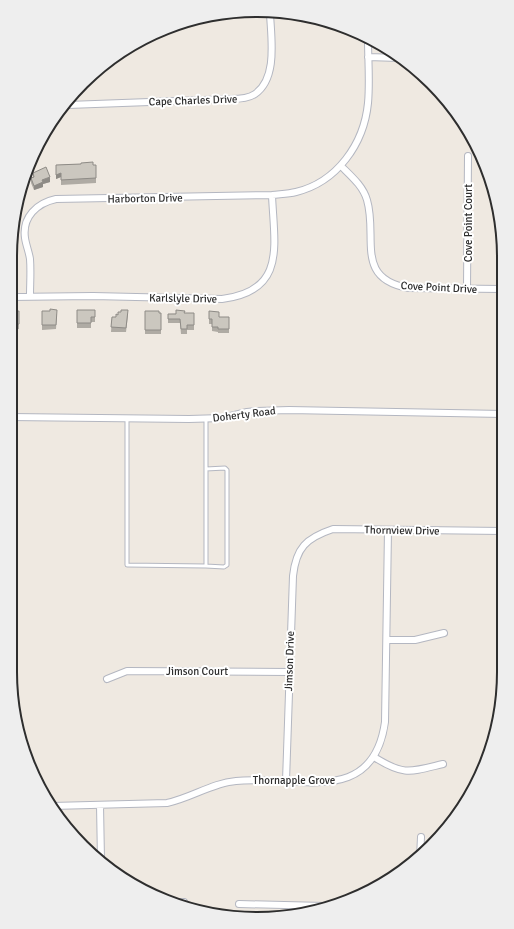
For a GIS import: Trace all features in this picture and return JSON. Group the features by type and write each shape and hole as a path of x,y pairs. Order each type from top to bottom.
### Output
{"street":[{"name":"Cape Charles Drive","path":"72,105 231,99 247,97 255,94 266,82 270,74 270,18"},
{"path":"341,166 359,137 365,120 368,103 368,44"},
{"path":"368,57 391,58"},
{"name":"Cove Point Court","path":"468,156 468,289"},
{"name":"Harborton Drive","path":"30,296 30,261 24,238 24,230 29,216 41,204 47,201 272,195 297,192 315,185 341,166"},
{"name":"Cove Point Drive","path":"341,166 359,185 367,200 369,209 370,250 372,260 382,277 399,286 409,288 497,289"},
{"name":"Karlslyle Drive","path":"17,297 222,299 247,293 256,288 265,279 273,260 272,195"},
{"name":"Doherty Road","path":"17,417 206,419 222,418 247,412 289,410 497,414"},
{"name":"Thornview Drive","path":"306,544 318,534 333,529 497,531"},
{"name":"Thornapple Grove","path":"58,806 167,803 180,800 211,787 231,782 324,782 343,779 360,772 374,757 379,748 385,722 388,530"},
{"name":"Jimson Drive","path":"286,781 293,571 296,559 306,544"},
{"path":"387,640 415,640 444,633"},
{"name":"Jimson Court","path":"107,679 127,671 289,672"},
{"path":"374,757 398,770 414,772 443,764"},
{"path":"100,805 101,854"},
{"path":"420,847 421,837"},
{"path":"239,904 311,906"}],"lane":[{"path":"127,418 127,565 224,567 227,565 227,470 225,468 206,468"},
{"path":"206,419 206,566"}],"building":[{"path":"93,162 93,165 96,165 96,178 61,180 61,173 56,175 56,165"},
{"path":"46,167 50,177 42,180 43,182 34,186 31,178 34,177 33,173"},
{"path":"50,309 57,310 56,325 42,325 42,311 50,311"},
{"path":"77,310 95,310 95,317 91,317 91,323 77,323"},
{"path":"121,310 128,310 126,328 111,327 112,317 116,317 116,314 118,315 118,312 121,312"},
{"path":"176,310 185,311 184,313 194,313 194,325 187,325 187,329 181,329 180,319 168,319 168,314 176,314"},
{"path":"17,311 19,311 19,324 17,324"},
{"path":"145,311 159,311 159,313 161,313 161,330 145,330"},
{"path":"209,311 219,312 219,317 229,317 229,329 218,329 218,327 212,327 212,319 209,319"}]}
